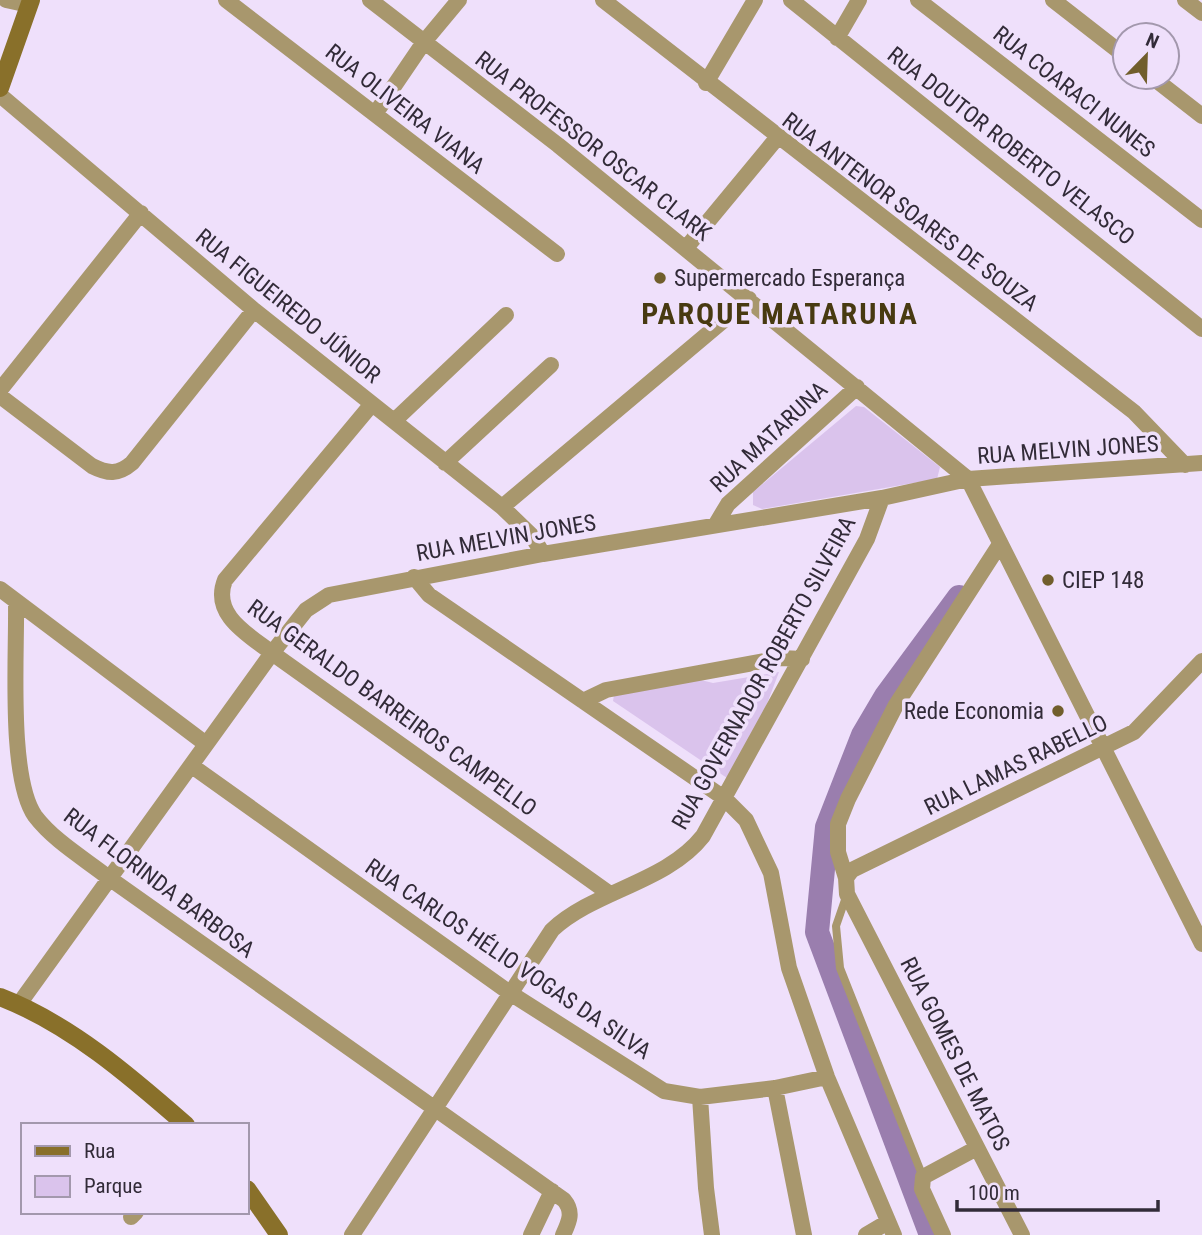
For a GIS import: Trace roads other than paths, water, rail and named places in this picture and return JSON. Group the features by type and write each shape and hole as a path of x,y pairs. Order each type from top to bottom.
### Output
{"main road":[{"path":"0,88 30,3"},
{"path":"0,997 19,1004 131,1077 184,1123"},
{"path":"248,1190 279,1235"}],"street":[{"path":"6,0 30,3"},
{"name":"RUA OLIVEIRA VIANA","path":"226,0 557,254"},
{"name":"RUA PROFESSOR OSCAR CLARK","path":"370,0 686,248 968,479 1202,944"},
{"path":"375,114 424,42 459,0"},
{"name":"RUA ANTENOR SOARES DE SOUZA","path":"603,0 776,138 1134,412 1185,465"},
{"path":"706,83 755,0"},
{"name":"RUA DOUTOR ROBERTO VELASCO","path":"791,0 1202,329"},
{"path":"837,38 859,0"},
{"name":"RUA COARACI NUNES","path":"918,0 1202,220"},
{"path":"1053,0 1111,45"},
{"path":"1185,0 1202,13"},
{"path":"1170,91 1202,116"},
{"name":"RUA FIGUEIREDO JÚNIOR","path":"0,95 254,310 502,507 532,536 543,554"},
{"path":"686,248 776,138"},
{"path":"0,390 141,213"},
{"path":"502,507 749,299"},
{"path":"0,396 92,466 104,472 119,472 132,463 254,310"},
{"path":"394,421 506,315"},
{"path":"445,463 551,365"},
{"name":"RUA MATARUNA","path":"716,524 728,504 857,387"},
{"name":"RUA GERALDO BARREIROS CAMPELLO","path":"372,404 225,580 221,590 225,611 233,622 272,653 610,894"},
{"name":"RUA MELVIN JONES","path":"19,1004 272,653 316,601 340,591 716,524 882,498 968,479 1202,464"},
{"name":"RUA GOVERNADOR ROBERTO SILVEIRA","path":"352,1235 432,1109 552,930 564,918 684,856 702,836 867,539 882,498"},
{"name":"RUA GOMES DE MATOS","path":"1000,544 895,705 838,824 838,852 847,886 1022,1235"},
{"path":"414,578 429,595 724,798 746,820 771,873 789,968 827,1077 891,1228 866,1235"},
{"path":"0,589 16,604 206,744"},
{"name":"RUA FLORINDA BARBOSA","path":"16,604 17,713 21,772 27,800 48,831 432,1109 552,1191"},
{"path":"583,701 606,690 781,658 802,659"},
{"name":"RUA LAMAS RABELLO","path":"847,886 852,870 1134,732 1202,661"},
{"path":"1177,690 1202,682"},
{"name":"RUA CARLOS HÉLIO VOGAS DA SILVA","path":"192,766 510,993 664,1091 700,1097 775,1088 827,1077"},
{"path":"775,1088 804,1235"},
{"path":"700,1097 712,1235"},
{"path":"943,1235 922,1189 923,1177 977,1147"},
{"path":"531,1235 552,1191 564,1200 570,1211 563,1235"}],"lane":[{"path":"847,886 836,926 840,968 923,1177"}],"waterway":[{"path":"931,1235 817,932 827,827 863,735 886,696 959,597"}],"place":[{"name":"Supermercado Esperança","path":"660,278"},
{"name":"CIEP 148","path":"1048,580"},
{"name":"Rede Economia","path":"1058,711"}],"district":[{"name":"PARQUE MATARUNA","path":"780,313"}]}
